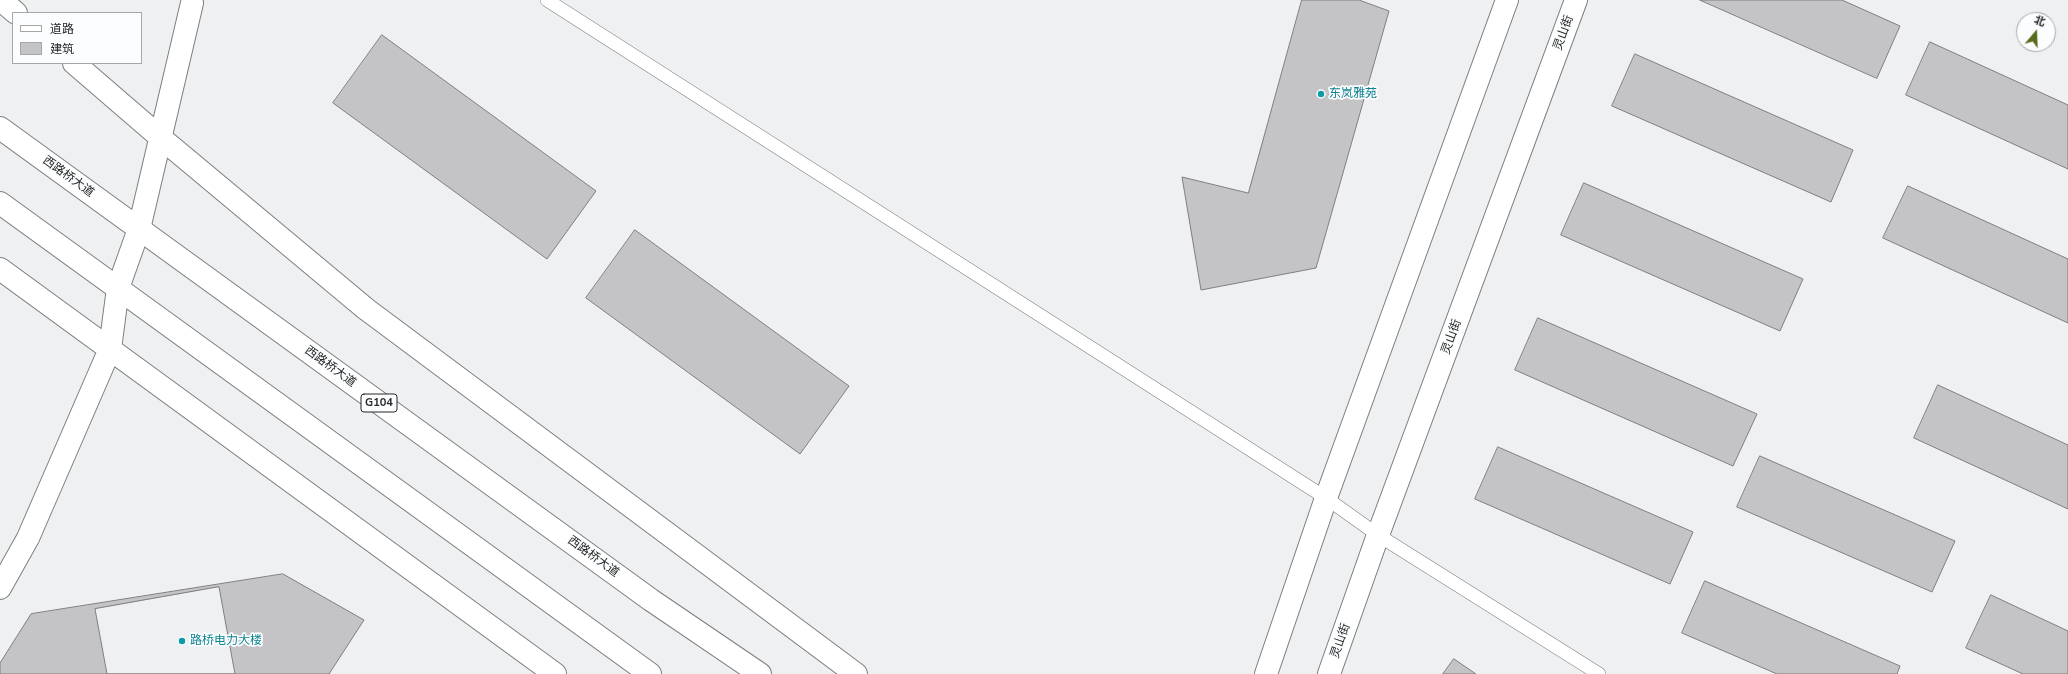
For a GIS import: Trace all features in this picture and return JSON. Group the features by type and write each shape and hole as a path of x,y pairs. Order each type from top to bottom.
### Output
{"main road":[{"path":"2,0 15,12"},
{"path":"1266,673 1326,498 1507,0"},
{"name":"灵山街","path":"1329,674 1378,535 1576,0"},
{"path":"0,588 28,538 110,349 118,288 139,229 194,1"},
{"path":"75,64 161,138 366,309 856,674"},
{"name":"西路桥大道","path":"0,128 645,595 760,674"},
{"path":"0,203 650,674"},
{"path":"0,269 555,674"}],"lane":[{"path":"547,0 1326,498 1378,535 1599,674"}],"building":[{"name":"东岚雅苑","path":"1302,0 1359,0 1389,11 1316,268 1201,290 1182,177 1248,193"},
{"path":"1700,0 1842,0 1900,26 1877,78"},
{"path":"382,35 596,191 547,259 333,103"},
{"path":"1930,42 2068,105 2068,169 1906,95"},
{"path":"1635,54 1853,150 1831,202 1612,106"},
{"path":"1584,183 1803,279 1780,331 1561,235"},
{"path":"1908,186 2068,259 2068,323 1883,238"},
{"path":"635,230 849,386 800,454 586,298"},
{"path":"1538,318 1757,414 1733,466 1515,370"},
{"path":"1938,385 2068,445 2068,509 1914,438"},
{"path":"1498,447 1693,532 1670,584 1475,499"},
{"path":"1760,456 1955,541 1932,592 1737,507"},
{"name":"路桥电力大楼","path":"283,574 364,620 329,674 0,674 0,663 31,614"},
{"path":"1705,581 1900,666 1897,674 1777,674 1682,633"},
{"path":"219,587 235,674 107,674 95,609"},
{"path":"1991,595 2068,631 2068,674 2023,674 1966,648"},
{"path":"1454,659 1476,674 1443,674"}],"place":[{"name":"东岚雅苑","path":"1321,94"},
{"name":"路桥电力大楼","path":"182,641"}]}
